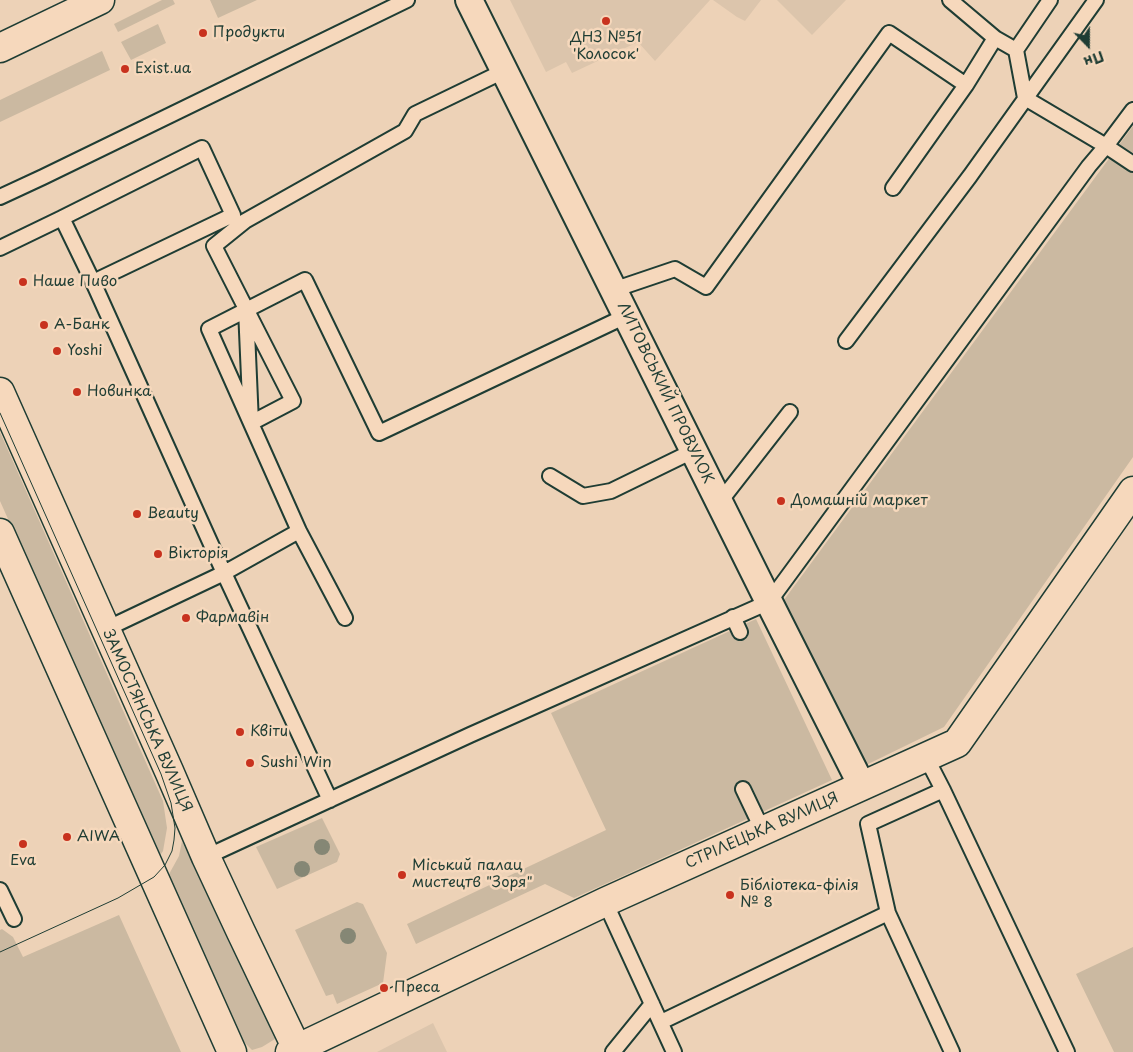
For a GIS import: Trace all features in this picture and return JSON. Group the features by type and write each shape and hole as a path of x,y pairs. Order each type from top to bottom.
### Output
{"main road":[{"path":"0,48 100,0"},
{"name":"ЗАМОСТЯНСЬКА ВУЛИЦЯ","path":"0,392 293,1050"},
{"name":"СТРІЛЕЦЬКА ВУЛИЦЯ","path":"293,1050 605,902 957,743 1133,491"},
{"path":"0,533 232,1052"}],"street":[{"name":"ЛИТОВСЬКИЙ ПРОВУЛОК","path":"469,0 862,786"}],"lane":[{"path":"0,197 407,0"},
{"path":"950,0 995,38 1016,50"},
{"path":"1050,0 1016,50 1025,98 1133,164"},
{"path":"846,341 970,176 1096,0"},
{"path":"613,290 675,269 706,287 889,33 966,85"},
{"path":"893,188 966,85 995,38"},
{"path":"93,282 239,218 405,131 414,114 504,71"},
{"path":"206,857 478,732 769,602 1089,166 1133,110"},
{"path":"0,248 202,148 239,218"},
{"path":"62,218 330,800"},
{"path":"239,218 214,246 292,401 251,423"},
{"path":"344,618 298,530 209,329 305,280 378,432 626,316"},
{"path":"246,309 251,423"},
{"path":"720,503 790,412"},
{"path":"550,476 583,496 611,490 693,451"},
{"path":"106,629 224,573 298,530"},
{"path":"733,617 740,632"},
{"path":"926,757 1067,1052"},
{"path":"744,789 763,831"},
{"path":"943,790 868,824 888,913 952,1052"},
{"path":"0,890 14,919"},
{"path":"605,902 674,1052"},
{"path":"660,1022 888,913"},
{"path":"613,1052 652,1004"}],"shaded area":[{"path":"162,0 173,0 175,4 118,32 114,24"},
{"path":"210,0 257,0 218,18"},
{"name":"ДНЗ №51 'Колосок'","path":"510,0 710,0 655,61 638,42 572,73 566,62 546,72"},
{"path":"713,0 761,0 745,21"},
{"path":"777,0 846,0 812,35"},
{"path":"158,24 166,43 131,60 121,42"},
{"path":"102,51 110,70 0,122 0,100"},
{"path":"1133,126 1133,457 944,727 864,766 781,604"},
{"path":"0,432 163,801 167,828 163,851 159,857 0,501"},
{"path":"756,619 832,780 574,898 545,884 416,944 407,924 606,830 551,713"},
{"path":"322,818 340,854 337,862 277,889 256,847"},
{"path":"182,841 232,949 264,992 281,1027 275,1039 262,1047 252,1050 244,1042 168,876 179,856"},
{"path":"357,902 363,904 387,953 383,983 337,1004 333,994 326,996 295,930"},
{"path":"119,915 181,1052 0,1052 0,930 2,929 13,937 23,957"},
{"path":"1133,947 1133,1052 1114,1052 1076,974"},
{"path":"433,1023 447,1052 377,1052"}],"tram line":[{"path":"0,413 161,774 171,803 175,828 172,851 165,865 154,877 118,898 0,952"}],"place":[{"name":"ДНЗ №51 'Колосок'","path":"606,21"},
{"name":"Продукти","path":"203,33"},
{"name":"Exist.ua","path":"125,69"},
{"name":"Наше Пиво","path":"23,282"},
{"name":"А-Банк","path":"44,325"},
{"name":"Yoshi","path":"57,351"},
{"name":"Новинка","path":"77,392"},
{"name":"Домашній маркет","path":"781,501"},
{"name":"Beauty","path":"137,514"},
{"name":"Вікторія","path":"158,554"},
{"name":"Фармавін","path":"186,618"},
{"name":"Квіти","path":"240,732"},
{"name":"Sushi Win","path":"250,763"},
{"name":"AIWA","path":"67,837"},
{"name":"Eva","path":"23,844"},
{"name":"Міський палац мистецтв \"Зоря\"","path":"402,875"},
{"name":"Бібліотека-філія № 8","path":"730,895"},
{"name":"Преса","path":"384,988"}]}
